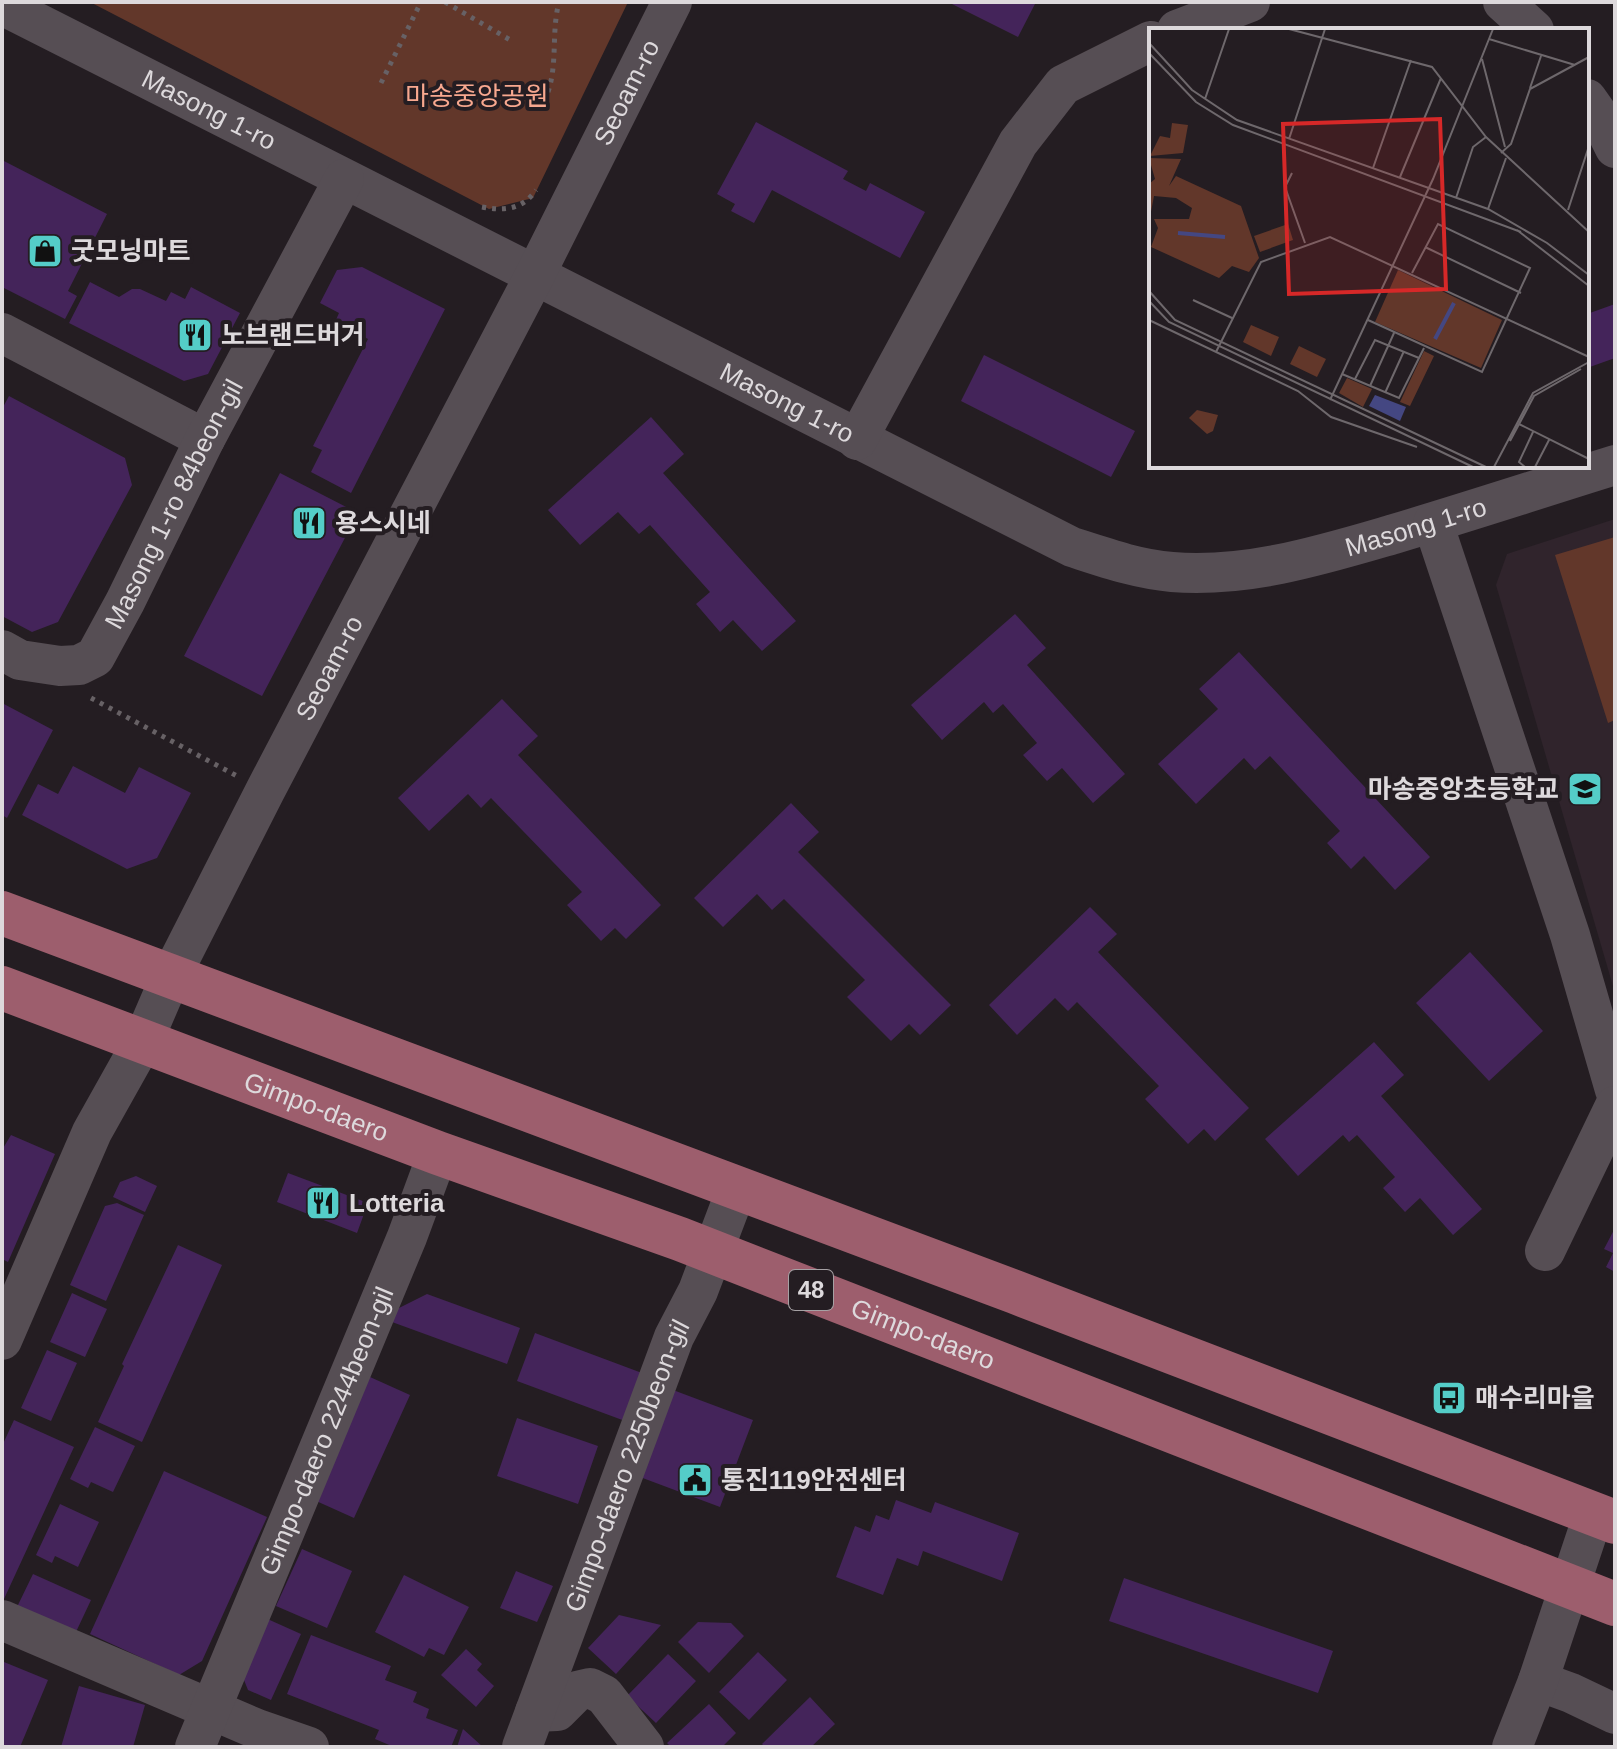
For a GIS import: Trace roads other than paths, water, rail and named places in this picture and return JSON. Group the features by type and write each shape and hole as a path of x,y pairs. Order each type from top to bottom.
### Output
{"main road":[{"path":"2,913 1605,1517"},
{"name":"Gimpo-daero","path":"2,988 438,1153 713,1252 1615,1604"}],"street":[{"name":"Seoam-ro","path":"2,1340 92,1132 143,1041 171,976 265,791 535,275 672,2"},
{"path":"1182,28 1250,2"},
{"path":"1503,2 1532,28"},
{"name":"Masong 1-ro","path":"2,5 1072,547 1132,567 1174,572 1214,572 1284,565 1433,523 1615,465"},
{"path":"857,440 1018,143 1063,85 1149,42"},
{"path":"1589,102 1615,148"},
{"name":"Masong 1-ro 84beon-gil","path":"2,650 20,660 60,666 79,665 95,657 205,439 344,179"},
{"path":"2,333 205,439"},
{"path":"1433,523 1570,935 1615,1090"},
{"path":"1545,1251 1615,1106"},
{"name":"Gimpo-daero 2244beon-gil","path":"195,1747 407,1237 438,1153"},
{"name":"Gimpo-daero 2250beon-gil","path":"529,1730 674,1337 698,1291 737,1188"},
{"path":"1512,1747 1570,1585 1605,1517"},
{"path":"2,1620 309,1747"},
{"path":"1538,1681 1615,1714"},
{"path":"529,1730 557,1711 577,1691 590,1688 604,1695 644,1747"}],"place":[{"name":"굿모닝마트","path":"45,251"},
{"name":"노브랜드버거","path":"195,335"},
{"name":"용스시네","path":"309,523"},
{"name":"마송중앙초등학교","path":"1585,789"},
{"name":"Lotteria","path":"323,1203"},
{"name":"매수리마을","path":"1449,1398"},
{"name":"통진119안전센터","path":"695,1480"}],"park label":[{"name":"마송중앙공원","path":"477,96"}]}
